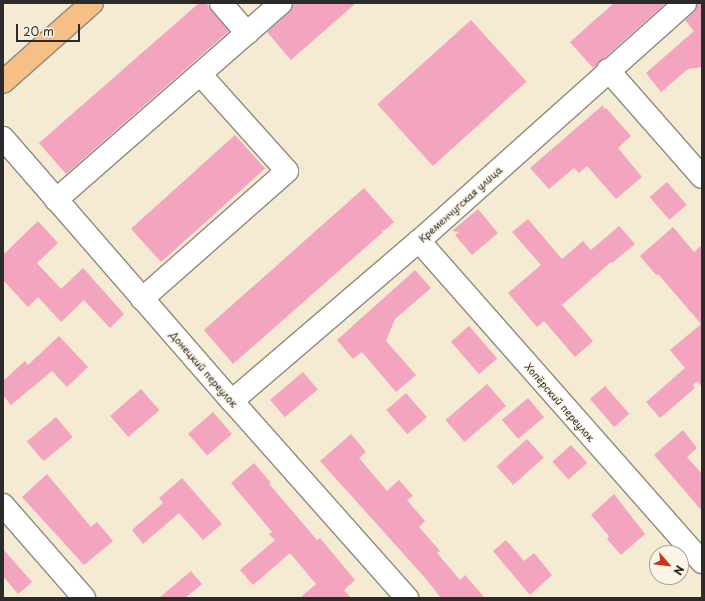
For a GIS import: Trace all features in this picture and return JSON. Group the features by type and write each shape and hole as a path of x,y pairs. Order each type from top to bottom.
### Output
{"main road":[{"path":"3,82 92,3"}],"street":[{"path":"220,3 247,33"},
{"path":"56,200 281,3"},
{"name":"Кременчугская улица","path":"232,401 419,241 608,70 685,3"},
{"path":"608,70 702,177"},
{"path":"142,299 287,171 200,74"},
{"name":"Донецкий переулок","path":"3,138 142,299 407,598"},
{"name":"Хопёрский переулок","path":"419,241 702,562"},
{"path":"3,505 84,598"}],"building":[{"path":"199,3 206,3 229,31 66,174 39,143"},
{"path":"293,3 356,3 291,60 267,32 289,12"},
{"path":"614,3 666,3 593,68 570,42"},
{"path":"697,3 702,3 702,67 688,69 661,92 646,73 694,31 685,20 694,12"},
{"path":"471,20 527,82 433,166 377,104"},
{"path":"603,105 604,109 606,108 631,136 618,148 642,177 616,199 587,166 579,173 574,168 549,189 530,168"},
{"path":"235,135 265,168 161,262 131,229"},
{"path":"667,182 687,205 669,220 650,197"},
{"path":"364,188 394,222 385,230 381,230 383,232 233,364 204,330"},
{"path":"478,209 498,233 472,255 455,235 459,232 452,231"},
{"path":"528,219 562,259 583,241 591,250 619,226 635,244 612,263 611,262 562,305 593,341 575,357 544,321 537,327 508,293 541,265 512,232"},
{"path":"38,221 58,243 37,263 61,289 83,268 124,314 110,328 84,300 61,322 38,297 28,307 3,280 3,255"},
{"path":"673,227 694,252 702,245 702,387 697,381 693,385 695,388 660,418 646,402 685,368 670,350 701,324 658,274 656,275 640,256"},
{"path":"415,270 431,288 395,319 386,341 416,375 396,392 362,352 353,359 337,340"},
{"path":"469,326 497,358 479,374 451,342"},
{"path":"59,336 88,367 67,387 52,371 11,405 3,395 3,381 25,361 28,365"},
{"path":"303,372 318,390 285,417 270,400"},
{"path":"487,384 506,406 465,442 445,420"},
{"path":"605,386 629,414 614,427 590,399"},
{"path":"141,389 159,410 128,437 110,416"},
{"path":"406,393 427,417 407,434 386,410"},
{"path":"528,398 544,417 518,439 502,420"},
{"path":"213,412 232,434 207,456 188,434"},
{"path":"56,417 73,437 44,461 27,441"},
{"path":"683,430 697,448 687,457 702,474 702,511 654,455"},
{"path":"351,434 366,452 359,458 387,491 399,480 413,496 407,500 425,521 419,527 440,551 437,553 460,580 465,575 485,598 439,598 440,597 427,580 320,461"},
{"path":"527,439 544,458 513,485 497,466"},
{"path":"571,445 587,463 568,480 552,462"},
{"path":"254,463 271,483 269,484 317,540 320,538 355,580 344,590 351,598 300,598 316,584 290,553 253,585 240,570 275,540 269,534 272,532 231,483"},
{"path":"47,474 91,527 97,522 113,541 84,565 22,497"},
{"path":"182,478 222,524 203,540 179,513 143,544 132,530 163,503 159,498"},
{"path":"614,494 645,534 621,555 607,539 609,536 591,515"},
{"path":"506,540 524,561 534,553 552,575 530,595 493,551"},
{"path":"3,549 32,582 18,594 3,576"},
{"path":"191,571 202,584 185,598 159,598"}]}
